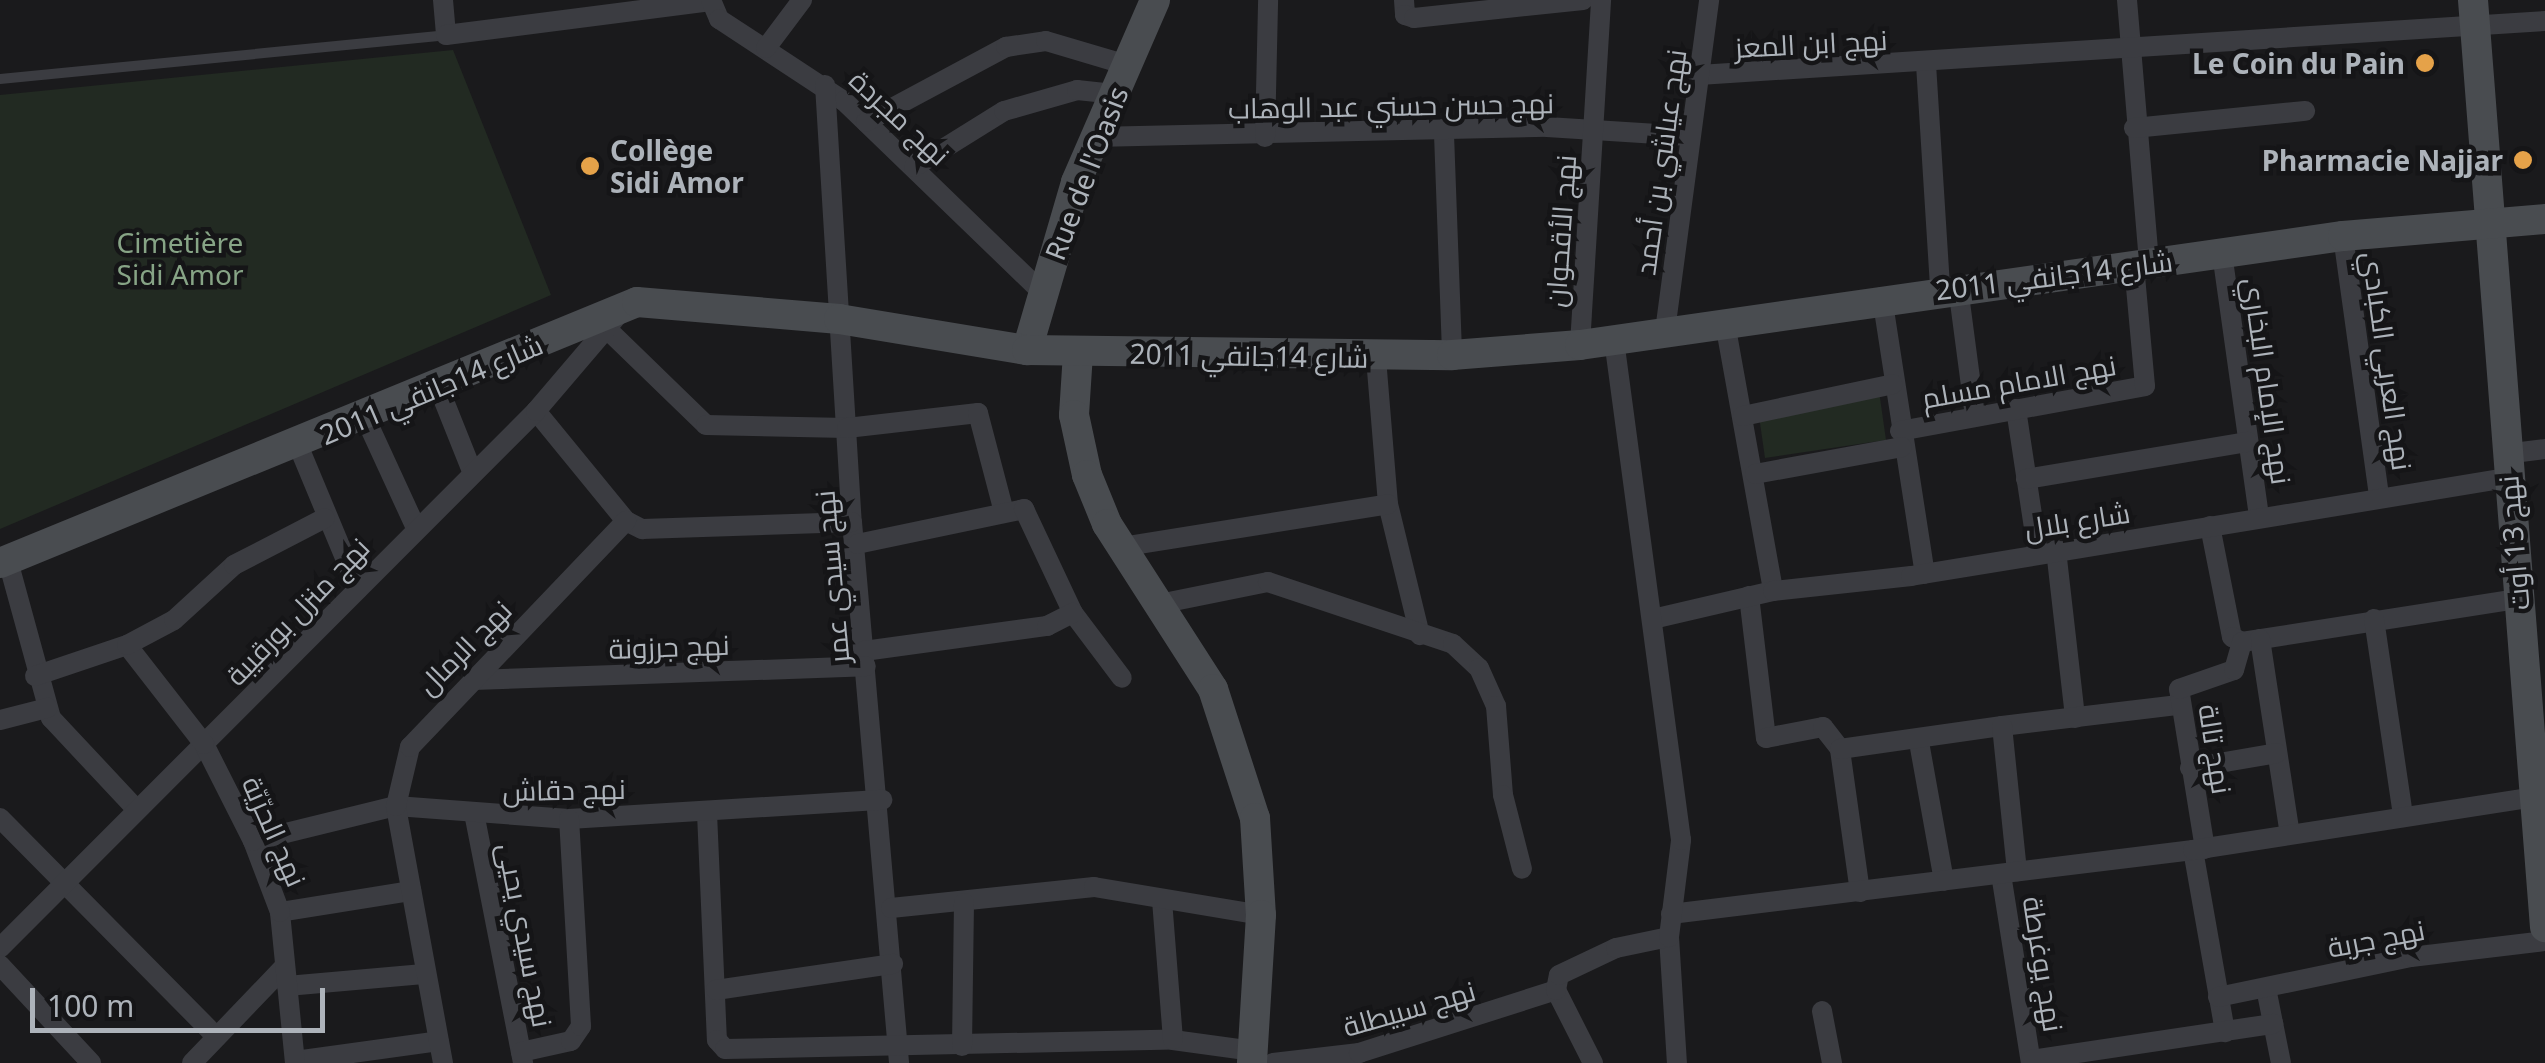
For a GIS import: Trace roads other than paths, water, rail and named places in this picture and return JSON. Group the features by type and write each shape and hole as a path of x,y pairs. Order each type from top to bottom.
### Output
{"street":[{"path":"443,0 446,35 711,1"},
{"path":"766,48 802,0"},
{"name":"Rue de l'Oasis","path":"1027,350 1042,292 1094,137 1154,0"},
{"path":"1265,138 1268,0"},
{"path":"1404,0 1414,18 1583,0"},
{"name":"نهج الأقحوان","path":"1580,346 1601,0"},
{"name":"نهج عياشي بن أحمد","path":"1666,332 1709,0"},
{"path":"2127,0 2142,263"},
{"name":"نهج مجردة","path":"711,1 720,19 824,85 1042,292"},
{"name":"نهج ابن المعز","path":"1699,76 2130,50 2474,12 2545,21"},
{"name":"نهج 13 أوت","path":"2474,12 2518,599 2533,630 2545,928"},
{"path":"866,122 1006,47 1046,41 1126,65"},
{"name":"نهج ابن المعز","path":"1926,64 1949,288 1975,416"},
{"name":"نهج سيدي عمر","path":"824,85 852,522 882,800 899,1055"},
{"path":"914,167 1004,111 1076,90 1114,94"},
{"path":"2134,128 2305,111"},
{"name":"نهج حسن حسني عبد الوهاب","path":"1094,137 1265,138 1594,130 1689,136"},
{"path":"1444,134 1452,355"},
{"name":"شارع 14جانفي 2011","path":"4,562 655,300 840,319 1027,350 1376,358 1452,355 1580,346 1882,296 2343,236 2487,219 2545,220"},
{"name":"نهج العربي الكبادي","path":"2343,236 2379,494"},
{"name":"نهج الإمام البخاري","path":"2222,254 2259,516"},
{"name":"نهج الامام مسلم","path":"1754,474 1901,439 1975,416 2146,386 2142,263"},
{"path":"1882,296 1901,439 1925,574"},
{"path":"617,318 706,425 847,428 978,413 1004,512"},
{"name":"نهج منزل بورقيبة","path":"0,948 472,471 536,412 617,318"},
{"path":"1726,323 1773,590"},
{"path":"1614,340 1681,799 1670,937 1676,1063"},
{"path":"1078,353 1076,430 1121,547 1213,688 1255,818 1261,915 1259,1059"},
{"path":"1376,358 1388,504 1420,635"},
{"path":"1743,416 1893,384"},
{"path":"438,386 472,471"},
{"path":"2016,409 2026,479 2047,552 2075,718"},
{"path":"536,412 626,521 677,534 852,522"},
{"path":"364,415 416,528"},
{"path":"2026,479 2248,442"},
{"path":"298,445 358,589"},
{"name":"شارع بلال","path":"1656,618 1773,590 1925,574 2379,494 2506,466 2545,449"},
{"path":"1121,547 1388,504"},
{"path":"857,544 1024,510 1074,613 1122,678"},
{"path":"35,676 126,644 174,620 234,565 326,518"},
{"name":"نهج الرمال","path":"443,1063 423,974 396,806 420,729 473,680 626,521"},
{"path":"2210,526 2232,637 2251,640 2518,599"},
{"path":"4,562 47,708 137,810"},
{"path":"1159,604 1268,582 1453,644 1485,680 1522,868"},
{"path":"1749,596 1766,738 1823,727 1840,749 1860,892"},
{"name":"نهج جرزونة","path":"473,680 865,658 1047,626 1074,613"},
{"path":"2374,619 2403,815"},
{"path":"2251,640 2277,754 2290,834"},
{"name":"نهج تالة","path":"2225,1032 2179,705 2189,680 2240,664 2251,640"},
{"name":"نهج الحرّيّة","path":"126,644 204,744 253,840 280,912 295,1062"},
{"path":"1840,749 1919,742 2002,726 2179,705"},
{"path":"0,720 47,708"},
{"name":"نهج يوغرطة","path":"2002,726 2009,873 2031,1061"},
{"path":"1919,742 1944,881"},
{"path":"2190,768 2277,754"},
{"name":"نهج دقاش","path":"253,840 396,806 475,818 569,819 882,800"},
{"path":"1671,914 2199,849 2403,815 2538,805"},
{"path":"707,812 716,990 893,964"},
{"path":"0,818 211,1049"},
{"name":"نهج سيدي يحيى","path":"475,818 522,1058"},
{"path":"522,1058 571,1041 582,1013 569,819"},
{"path":"891,908 1094,886 1261,915"},
{"path":"280,912 411,891"},
{"path":"1162,900 1173,1040"},
{"path":"962,1046 964,903"},
{"path":"1593,1063 1556,990 1568,964 1670,937"},
{"name":"نهج جربة","path":"2218,997 2411,957 2545,941"},
{"path":"0,965 92,1063"},
{"path":"192,1063 286,976 423,974"},
{"path":"2266,988 2281,1063"},
{"name":"نهج سبيطلة","path":"716,990 717,1040 725,1050 899,1055 962,1046 1173,1040 1259,1059 1360,1053 1556,990"},
{"path":"1822,1011 1832,1063"},
{"path":"2031,1061 2273,1024"},
{"path":"295,1062 438,1041"}],"lane":[{"path":"0,79 446,35"}],"place":[{"name":"Le Coin du Pain","path":"2425,63"},
{"name":"Pharmacie Najjar","path":"2523,160"},
{"name":"Collège Sidi Amor","path":"590,166"}],"park label":[{"name":"Cimetière Sidi Amor","path":"180,258"}]}
